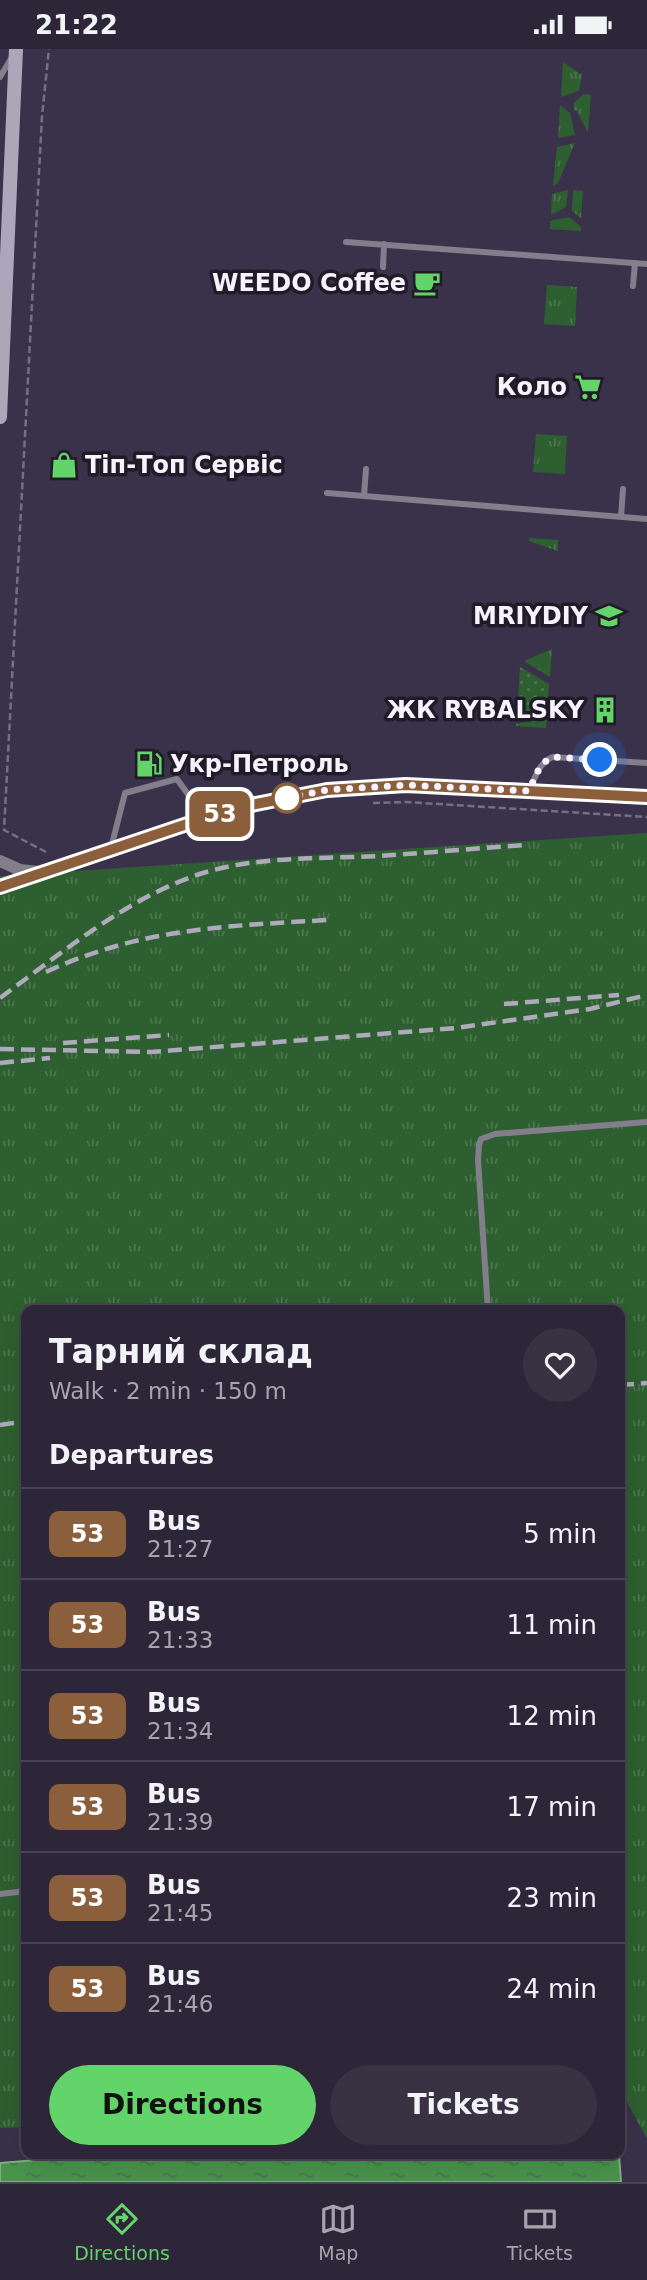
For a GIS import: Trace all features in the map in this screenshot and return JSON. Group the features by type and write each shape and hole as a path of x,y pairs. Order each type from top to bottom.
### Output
{"street":[{"path":"0,417 16,49"},
{"path":"0,177 9,193"},
{"path":"0,887 205,818 246,806 327,790 406,785 647,797"},
{"path":"0,861 20,870 46,873"}],"lane":[{"path":"0,77 16,49"},
{"path":"346,241 647,264"},
{"path":"383,267 384,244"},
{"path":"634,286 635,263"},
{"path":"364,496 366,469"},
{"path":"621,517 623,489"},
{"path":"327,493 647,519"},
{"path":"529,791 538,770 547,759 553,757 647,763"},
{"path":"111,848 125,793 177,779 205,818"},
{"path":"488,1305 478,1160 481,1139 495,1134 647,1122"},
{"path":"0,1894 21,1892"}],"path":[{"path":"46,852 4,830 42,116 48,49"},
{"path":"364,803 406,802 647,817"}],"green space":[{"path":"563,62 582,75 579,91 561,97"},
{"path":"583,94 591,95 588,133 574,110 574,103"},
{"path":"560,105 570,113 575,135 558,138"},
{"path":"575,143 558,183 553,186 557,147"},
{"path":"568,190 566,207 551,215 552,194"},
{"path":"573,190 583,191 581,218 572,211"},
{"path":"569,217 581,227 581,231 550,229 550,221"},
{"path":"547,285 577,287 575,326 544,324"},
{"path":"536,434 567,436 565,474 533,472"},
{"path":"529,538 558,540 558,551 529,541"},
{"path":"552,649 550,677 524,661"},
{"path":"520,667 549,684 547,710 517,717"},
{"path":"547,717 546,728 516,726 516,724"},
{"path":"647,833 647,2139 625,2098 625,1305 21,1305 21,2127 0,2128 0,876"}],"water":[{"path":"49,2159 619,2159 621,2182 0,2182 0,2163"}],"railway":[{"path":"0,998 122,911 175,883 203,873 268,861 527,845"},
{"path":"46,972 81,957 150,938 219,927 328,920"},
{"path":"504,1004 619,995"},
{"path":"0,1049 151,1052 456,1028 590,1009 647,995"},
{"path":"63,1043 169,1035"},
{"path":"0,1063 50,1058"},
{"path":"625,1385 647,1383"},
{"path":"0,1425 21,1422"}],"bus line":[{"name":"53","path":"0,887 205,818 246,806 327,790 406,785 647,797"}],"place":[{"name":"WEEDO Coffee","path":"427,283"},
{"name":"Коло","path":"588,387"},
{"name":"Тіп-Топ Сервіс","path":"64,465"},
{"name":"MRIYDIY","path":"609,616"},
{"name":"ЖК RYBALSKY","path":"605,710"},
{"name":"Укр-Петроль","path":"149,764"}],"route":[{"path":"287,798 281,799 327,790 406,785 529,791 538,770 547,759 553,757 600,760"}]}
